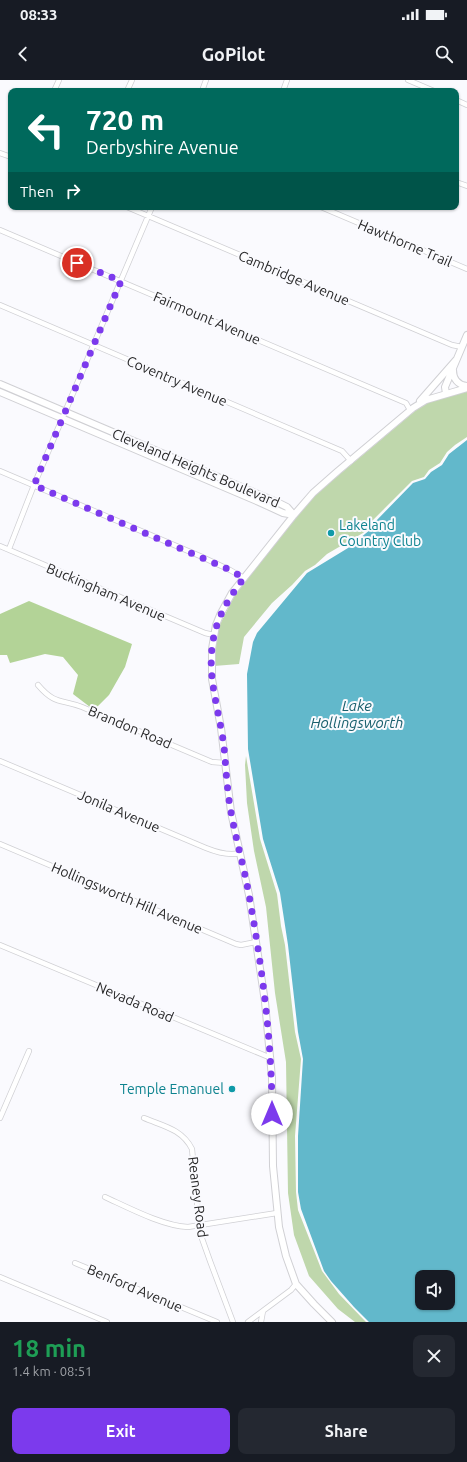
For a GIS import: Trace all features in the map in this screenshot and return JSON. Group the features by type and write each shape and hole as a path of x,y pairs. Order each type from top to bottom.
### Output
{"street":[{"path":"410,81 427,88"},
{"name":"Cambridge Avenue","path":"134,210 452,345 462,347"},
{"path":"9,549 34,485 151,210"},
{"name":"Hawthorne Trail","path":"328,210 467,269"},
{"name":"Fairmount Avenue","path":"0,230 406,403 411,409"},
{"name":"Coventry Avenue","path":"0,305 342,451 351,461"},
{"path":"446,394 445,387 467,335"},
{"path":"332,1322 296,1284 286,1256 276,1213 273,1166 272,1078 264,996 256,942 231,812 221,728 212,679 211,664 214,635 216,625 232,593 313,493 411,409 434,386 456,360"},
{"path":"453,369 453,375 458,384 467,387"},
{"name":"Cleveland Heights Boulevard","path":"0,384 283,505 287,507 294,515"},
{"path":"411,409 426,400 467,387"},
{"name":"Cleveland Heights Boulevard","path":"0,392 283,513 294,515"},
{"path":"178,468 181,462"},
{"path":"0,471 230,570 244,578"},
{"name":"Buckingham Avenue","path":"0,546 205,633 214,635"},
{"name":"Brandon Road","path":"38,685 49,696 57,701 70,702 212,762 225,763"},
{"name":"Jonila Avenue","path":"0,761 206,848 235,855 240,853"},
{"name":"Hollingsworth Hill Avenue","path":"0,844 236,944 241,945 256,942"},
{"name":"Nevada Road","path":"0,945 270,1058"},
{"path":"0,1118 28,1051"},
{"name":"Reaney Road","path":"144,1118 183,1135 192,1149 200,1233 233,1322"},
{"path":"105,1198 172,1226 188,1227 276,1213"},
{"name":"Benford Avenue","path":"75,1263 217,1322"},
{"path":"0,1277 107,1322"},
{"path":"248,1322 291,1290 296,1284"},
{"path":"261,1322 263,1311"},
{"path":"92,1322 95,1317"}],"green space":[{"path":"467,391 467,437 447,452 440,463 429,470 424,477 412,481 373,520 363,533 327,554 315,565 305,571 272,603 244,637 239,664 214,666 219,626 235,595 295,518 315,495 427,402"},
{"path":"29,601 132,644 125,667 109,695 95,709 73,694 78,675 63,657 45,654 10,663 7,655 0,655 0,614"},
{"path":"246,756 260,839 277,894 285,945 295,1032 301,1059 295,1136 296,1192 298,1210 322,1271 339,1294 366,1322 355,1322 338,1309 309,1276 294,1235 288,1193 286,1062 275,993 266,907 254,851 247,803"}],"water":[{"name":"Lake Hollingsworth","path":"467,440 467,1322 369,1322 331,1281 324,1271 301,1209 298,1192 298,1136 303,1059 298,1032 288,945 280,893 263,839 248,749 247,674 253,642 257,633 307,573 348,548 371,529 375,522 413,483 425,479 431,472 442,465 449,454"}],"place":[{"name":"Lakeland Country Club","path":"331,533"},
{"name":"Temple Emanuel","path":"232,1089"}],"route":[{"path":"77,263 121,281 34,485 186,550 237,573 244,578 232,593 216,625 211,664 212,679 221,728 231,812 248,895 263,983 272,1078 272,1114"}]}
